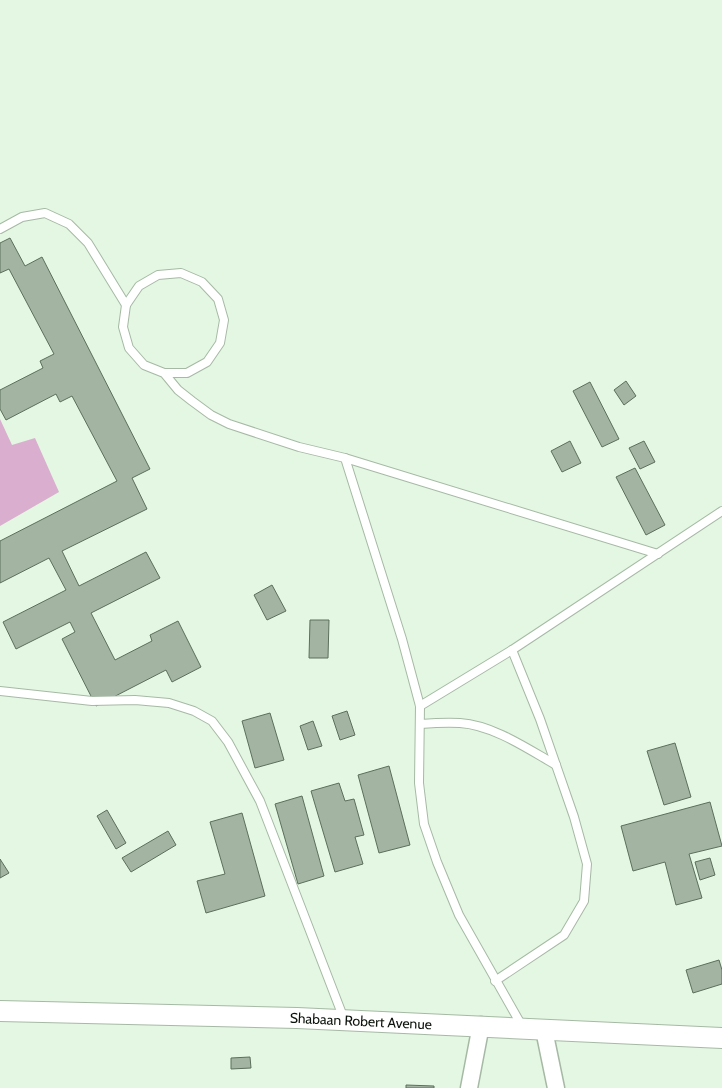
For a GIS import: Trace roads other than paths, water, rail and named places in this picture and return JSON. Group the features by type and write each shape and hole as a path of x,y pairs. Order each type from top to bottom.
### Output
{"street":[{"name":"Shabaan Robert Avenue","path":"0,1011 344,1019 722,1038"},
{"path":"469,1088 481,1026"},
{"path":"544,1030 556,1088"}],"lane":[{"path":"0,229 22,217 45,213 68,224 88,243 126,305"},
{"path":"164,374 187,373 207,362 220,343 224,320 218,298 202,282 181,273 158,275 139,286 126,305 123,327 129,348 144,365 164,374 178,390 211,415 229,424 299,447 345,458 658,554"},
{"path":"345,458 402,639 420,706 419,783 424,824 437,862 459,915 523,1028"},
{"path":"420,706 512,650 722,511"},
{"path":"495,981 564,935 584,901 587,864 574,817 540,719 512,650"},
{"path":"0,691 92,701 135,700 169,703 194,712 212,722 228,742 260,801 344,1019"},
{"path":"420,724 462,723 483,727 518,743 556,765"}]}
